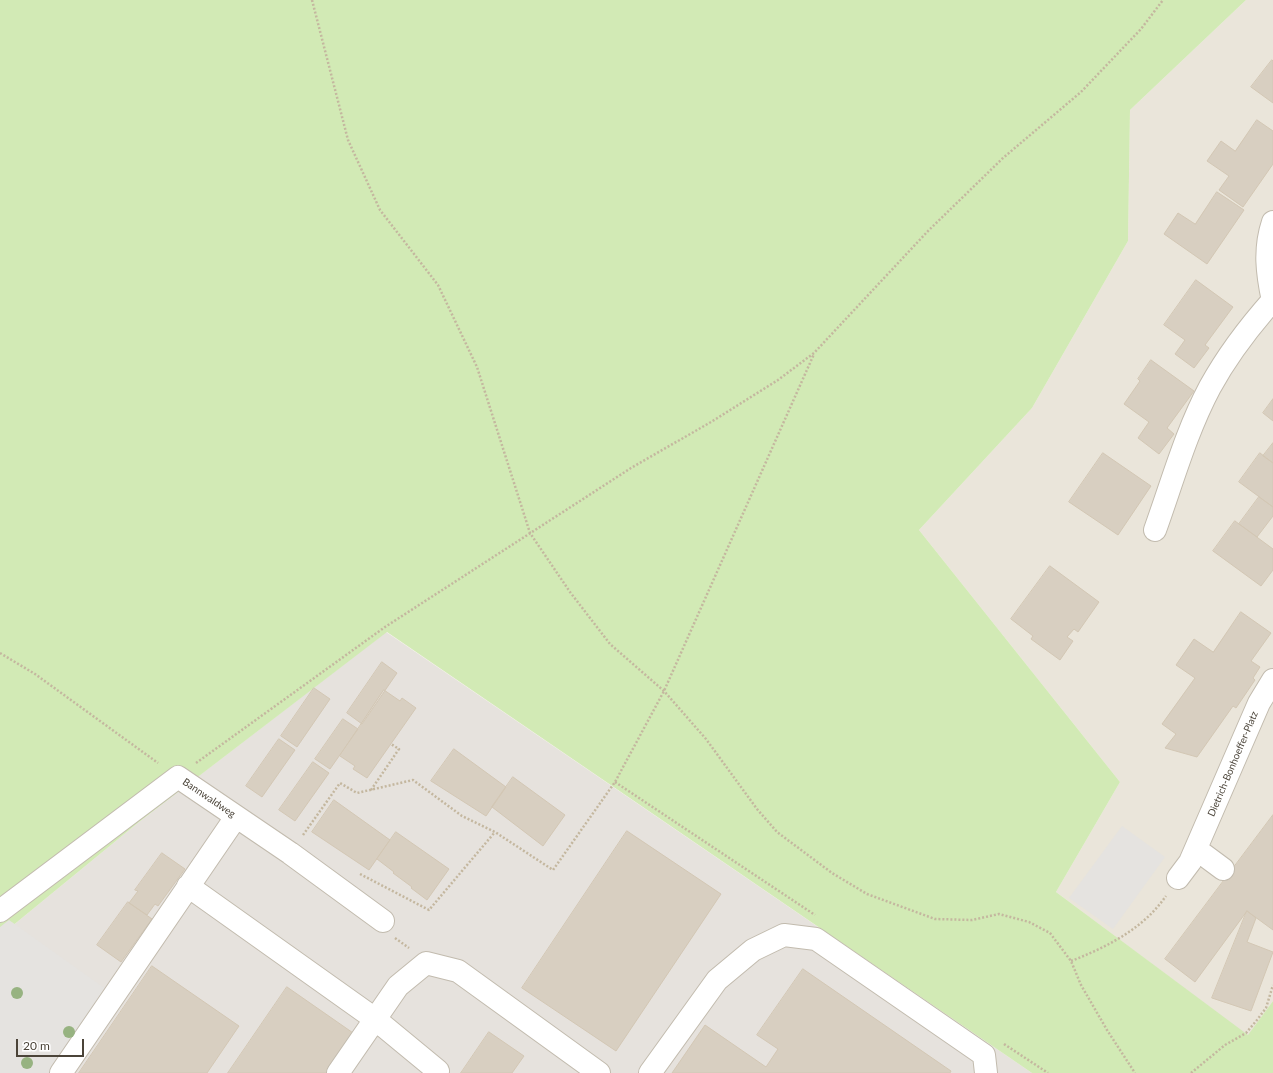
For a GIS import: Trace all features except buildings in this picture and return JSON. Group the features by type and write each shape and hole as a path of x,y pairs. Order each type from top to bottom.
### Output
{"street":[{"path":"1155,530 1194,422 1210,388 1234,349 1273,301 1266,259 1268,239 1273,222"},
{"name":"Dietrich-Bonhoeffer-Platz","path":"1178,878 1190,862 1259,703 1273,680"},
{"name":"Bannwaldweg","path":"0,911 178,777 383,921"},
{"path":"61,1073 236,817"},
{"path":"1196,849 1224,869"},
{"path":"188,886 375,1019 438,1071 437,1073"},
{"path":"650,1073 717,980 753,950 784,935 816,939 822,943 984,1054 986,1073"},
{"path":"338,1073 398,986 426,963 458,971 599,1073"}],"path":[{"path":"312,0 348,140 380,210 438,285 473,360 530,533 570,592 610,644 664,691 706,739 757,809 778,832 832,873 866,894 935,919 972,920 999,914 1029,922 1050,933 1071,961 1081,985 1103,1024 1135,1073"},
{"path":"0,653 42,678 178,777 385,627 631,468 711,422 778,380 814,353 940,220 1003,158 1081,92 1141,28 1163,0"},
{"path":"307,841 301,837 340,783 357,793 413,780 462,816 495,832 553,870 615,782 664,691 814,353"},
{"path":"371,790 399,749 391,744"},
{"path":"356,872 429,910 495,832"},
{"path":"1071,961 1102,949 1135,929 1162,902 1178,878"},
{"path":"383,921 384,930 418,954 426,963"},
{"path":"1191,1073 1225,1045 1246,1033 1266,1008 1273,985"}],"shaded area":[{"path":"1246,0 1273,0 1273,1001 1248,1036 1056,892 1120,782 919,530 1032,408 1128,241 1130,110"},
{"path":"386,632 1032,1073 0,1073 0,936 139,822"},
{"path":"1122,826 1165,857 1113,929 1069,898"},
{"path":"9,920 114,995 61,1073 0,1073 0,927"}],"green space":[{"path":"0,0 1246,0 1130,110 1128,241 1032,408 919,530 1120,782 1056,892 1248,1035 1273,1001 1273,1073 1032,1073 387,632 139,822 0,936"}]}
